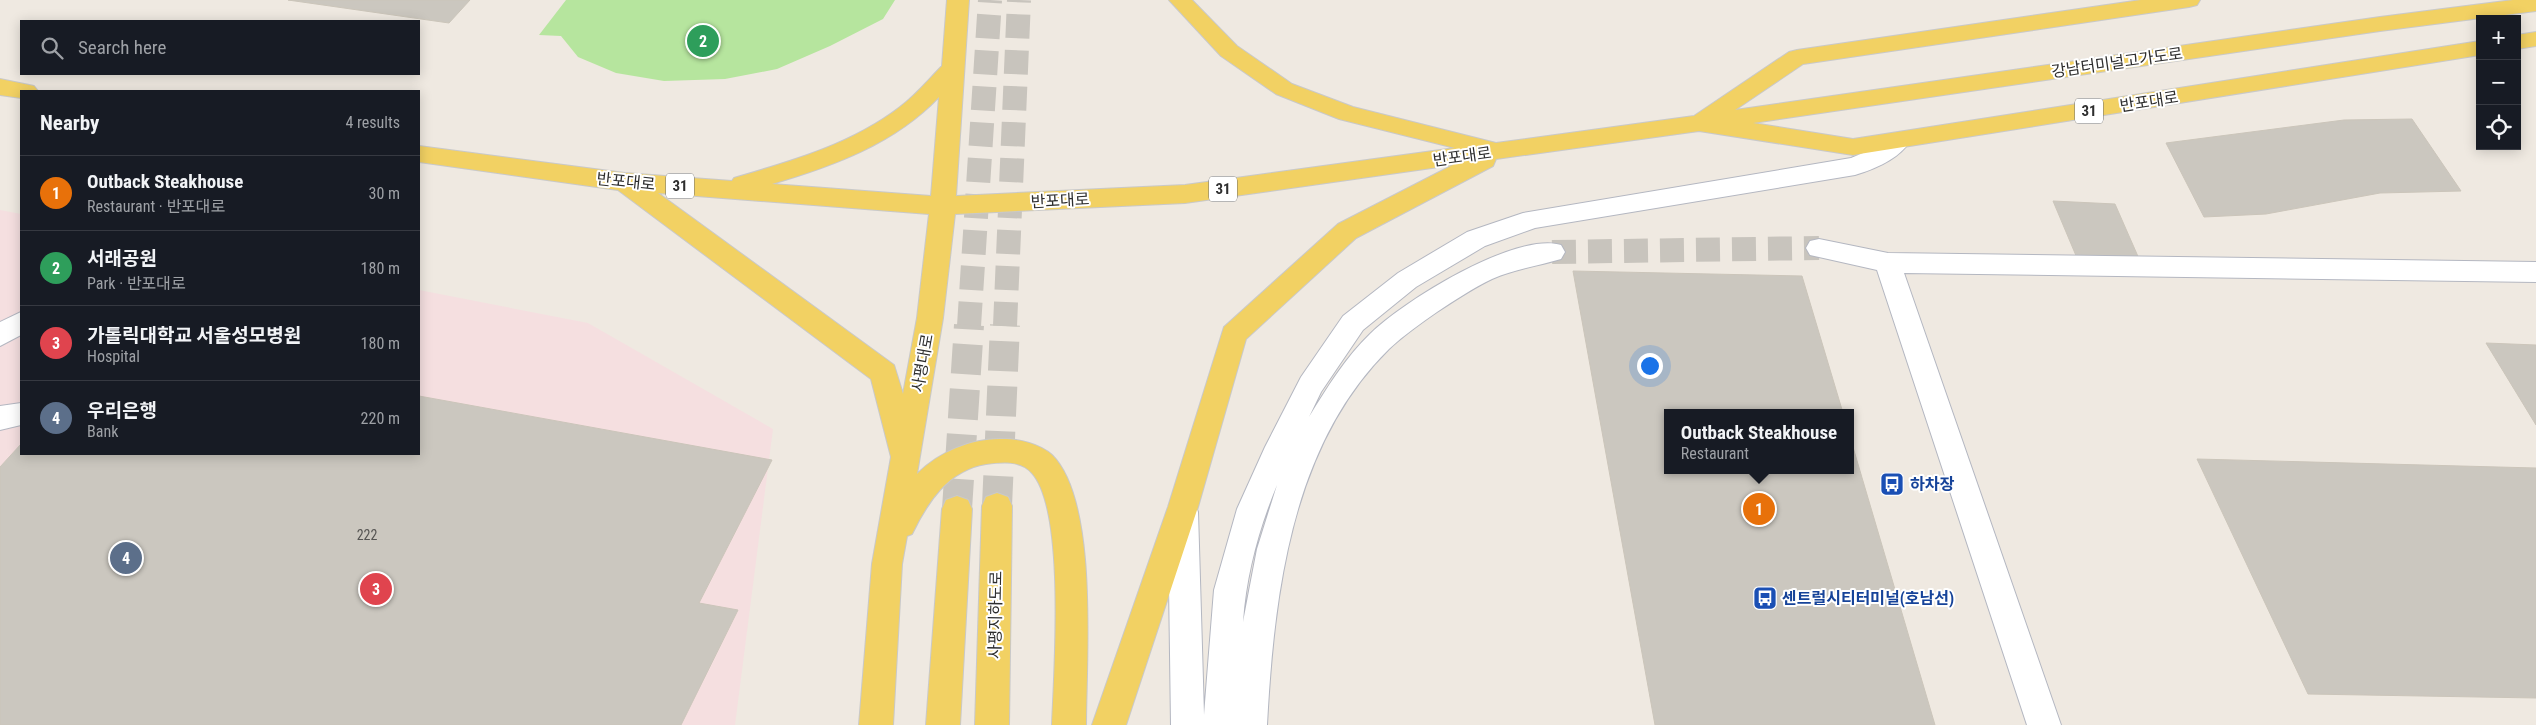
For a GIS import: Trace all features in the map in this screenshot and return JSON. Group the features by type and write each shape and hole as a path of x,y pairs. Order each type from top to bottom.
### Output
{"main road":[{"path":"1180,0 1229,51 1284,90 1347,113 1500,151"},
{"name":"반포대로","path":"1698,123 1797,57 2189,0"},
{"name":"사평대로","path":"876,725 887,564 930,318 943,206 953,68 961,3"},
{"name":"강남터미널고가도로","path":"1698,123 2380,24 2536,4"},
{"path":"2521,41 2536,39"},
{"name":"반포대로","path":"420,154 625,182 943,206 1185,194 1698,123 1853,147 2476,49"},
{"path":"726,189 779,174 872,136 908,112 953,68"},
{"path":"0,87 20,90"},
{"path":"1109,725 1183,507 1234,334 1347,231 1500,151"},
{"path":"625,182 884,372 905,461"},
{"path":"887,564 911,504 929,481 950,464 986,452 1009,450 1029,456 1043,464 1058,494 1069,543 1069,725"},
{"name":"사평지하도로","path":"992,725 997,506"},
{"path":"943,725 957,509"}],"lane":[{"path":"1220,725 1230,590 1252,509 1279,447 1311,385 1353,323 1407,280 1476,239 1532,219 1855,166 1877,157 1898,141"},
{"path":"1819,248 1888,263 2536,272"},
{"path":"1250,725 1261,600 1274,537 1292,481 1310,441 1330,405 1358,366 1380,341 1448,291 1494,265 1552,252"},
{"path":"1888,263 2044,725"},
{"path":"0,335 20,323"},
{"path":"0,418 20,414"},
{"path":"1183,507 1188,725"}],"shaded area":[{"path":"0,210 20,214 20,455 420,455 420,290 588,323 773,429 735,725 0,725"}],"green space":[{"path":"566,0 895,0 883,19 830,46 777,69 725,79 664,81 616,73 578,57 561,36 539,35"}],"building":[{"path":"288,0 470,0 449,23"},
{"path":"2412,119 2461,191 2380,193 2266,214 2204,217 2166,143 2344,120"},
{"path":"2053,201 2115,204 2140,261 2077,258"},
{"name":"센트럴시티터미널(호남선)","path":"1573,271 1802,276 1842,409 1664,409 1664,474 1854,474 1854,451 1935,725 1655,725"},
{"path":"2486,343 2536,345 2536,425"},
{"path":"420,396 772,460 699,603 738,610 681,725 0,725 0,467 20,445 20,455 420,455"},
{"path":"2197,459 2536,468 2536,698 2308,694"}],"tunnel":[{"path":"969,326 990,0"},
{"path":"1005,326 1019,0"},
{"path":"1552,252 1819,248"},
{"path":"957,509 969,325"},
{"path":"997,506 1005,325"}],"place":[{"name":"서래공원","path":"703,41"},
{"name":"하차장","path":"1892,484"},
{"name":"Outback Steakhouse","path":"1759,509"},
{"name":"우리은행","path":"126,558"},
{"name":"가톨릭대학교 서울성모병원","path":"376,589"},
{"name":"센트럴시티터미널(호남선)","path":"1765,598"}]}
